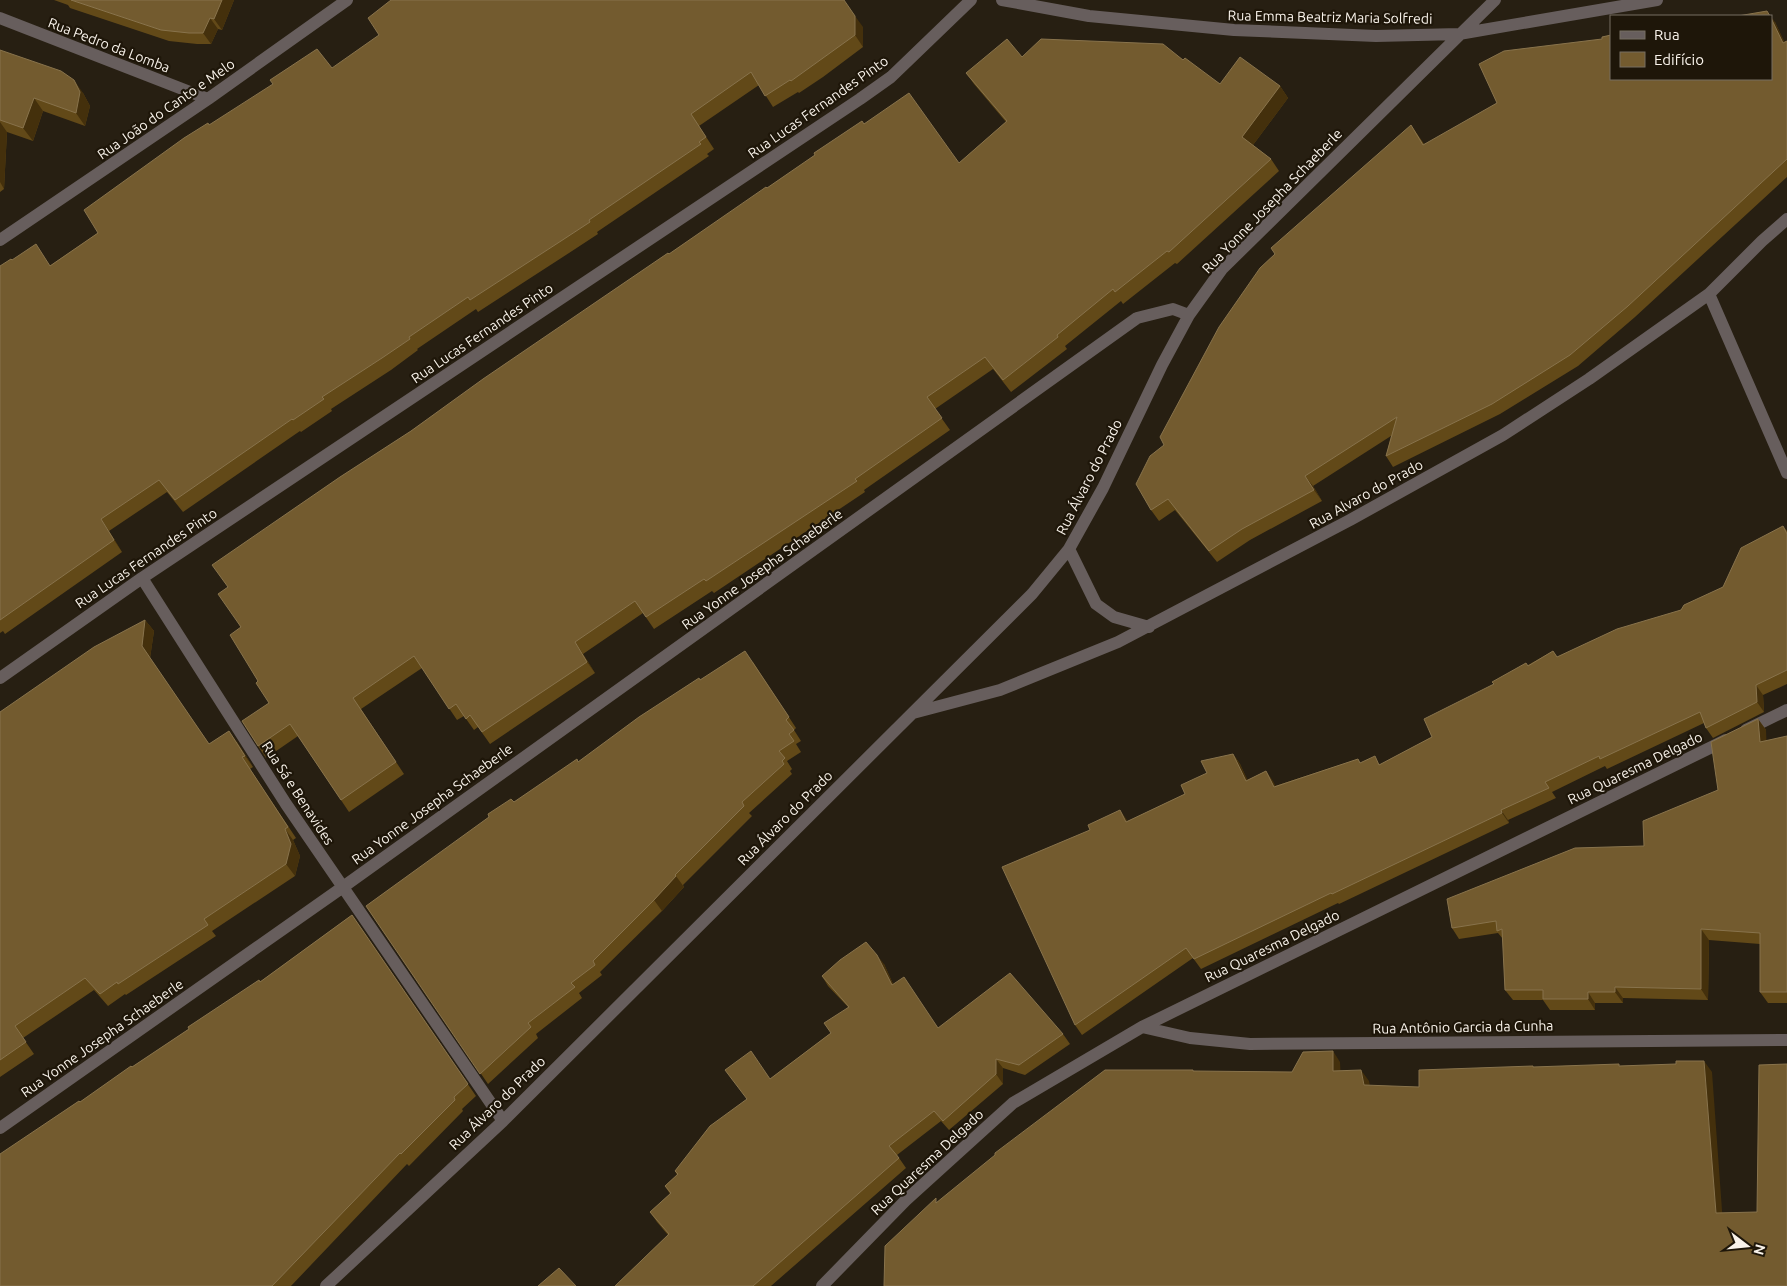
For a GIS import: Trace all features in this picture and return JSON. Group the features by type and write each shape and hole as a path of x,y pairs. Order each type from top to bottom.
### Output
{"street":[{"name":"Rua João do Canto e Melo","path":"0,240 208,98 347,0"},
{"name":"Rua Lucas Fernandes Pinto","path":"0,678 142,578 860,99 891,77 971,0"},
{"name":"Rua Emma Beatriz Maria Solfredi","path":"1002,0 1089,16 1234,30 1376,36 1459,34 1657,0"},
{"name":"Rua Yonne Josepha Schaeberle","path":"0,1128 343,887 1137,318 1173,309 1189,315 1222,269 1495,0"},
{"name":"Rua Pedro da Lomba","path":"0,18 208,98"},
{"name":"Rua Alvaro do Prado","path":"913,713 1000,690 1118,642 1342,525 1503,434 1589,379 1709,294 1787,219"},
{"path":"1709,294 1787,473"},
{"name":"Rua Álvaro do Prado","path":"326,1286 503,1121 1032,594 1069,549 1103,488 1162,365 1189,315"},
{"path":"1069,549 1096,604 1114,617 1149,627"},
{"name":"Rua Sá e Benavides","path":"142,578 286,804 503,1121"},
{"name":"Rua Quaresma Delgado","path":"822,1286 906,1200 1013,1103 1142,1027 1787,710"},
{"name":"Rua Antônio Garcia da Cunha","path":"1142,1027 1190,1038 1250,1044 1787,1040"}],"building":[{"path":"71,0 222,0 214,19 210,18 203,33 189,33 161,30"},
{"path":"391,0 844,0 855,16 855,35 791,81 765,96 751,72 691,114 706,137 699,142 701,144 589,220 590,222 470,300 468,297 409,337 410,339 322,397 324,399 175,500 159,480 101,519 114,540 0,620 0,266 36,244 50,266 98,233 84,210 184,138 208,123 209,125 273,84 270,80 317,49 332,68 379,35 368,18"},
{"path":"1767,11 1769,15 1744,15"},
{"path":"1772,20 1783,43 1787,41 1787,159 1628,306 1570,355 1492,404 1386,456 1397,417 1305,476 1314,490 1242,529 1209,551 1168,499 1151,510 1136,484 1150,456 1164,445 1160,437 1219,327 1260,268 1275,254 1271,248 1411,125 1423,145 1497,103 1479,64 1504,51 1602,39 1602,37 1610,35 1610,80 1772,80"},
{"path":"1007,39 1022,57 1041,39 1163,44 1183,60 1185,58 1220,84 1240,57 1280,86 1242,137 1271,159 1169,252 1167,251 1115,292 1113,289 1057,335 1058,337 1003,380 985,357 927,397 942,418 855,479 857,481 706,581 704,579 646,617 635,601 575,642 587,662 482,732 470,715 466,719 456,704 449,709 414,656 353,698 396,762 341,800 290,724 258,746 242,721 269,703 230,635 241,627 218,594 228,587 212,565 340,477 411,431 483,379 668,253 767,188 815,155 814,153 862,121 864,124 909,93 959,163 1007,121 966,73"},
{"path":"0,50 61,71 74,80 80,92 76,113 34,98 23,128 0,120"},
{"path":"1783,526 1787,534 1787,670 1756,685 1757,702 1706,728 1700,712 1600,759 1599,756 1545,782 1549,788 1501,810 1502,813 1194,959 1186,948 1075,1025 1002,867 1090,830 1088,825 1120,810 1126,822 1185,794 1181,785 1207,773 1201,761 1233,754 1246,781 1266,771 1274,787 1358,759 1360,763 1375,756 1379,765 1432,737 1424,719 1494,684 1492,682 1526,663 1528,666 1553,651 1557,657 1617,629 1681,610 1684,605 1723,587 1741,548"},
{"path":"145,620 142,646 209,744 229,731 245,756 242,757 288,827 285,829 291,844 286,864 204,919 208,925 118,984 117,982 100,994 85,978 15,1026 26,1042 0,1060 0,712 94,647"},
{"path":"745,651 789,717 786,720 794,730 789,734 794,741 779,751 785,758 782,761 784,764 742,802 744,806 593,961 595,965 571,983 575,987 528,1023 531,1027 480,1074 366,906 489,817 488,814 511,799 514,802 577,759 578,762 639,717"},
{"path":"1758,719 1760,742 1787,736 1787,992 1760,992 1760,933 1701,929 1701,989 1615,987 1615,992 1588,992 1588,999 1543,999 1543,990 1505,990 1502,929 1497,931 1496,921 1452,928 1447,899 1575,848 1644,846 1643,821 1718,790 1711,742"},
{"path":"352,915 468,1084 454,1097 455,1100 400,1153 272,1286 0,1286 0,1154 189,1029 188,1027 259,980 260,982"},
{"path":"866,942 877,955 892,985 904,977 938,1028 1010,973 1063,1034 1019,1065 996,1059 996,1074 943,1121 934,1111 889,1146 899,1158 753,1286 615,1286 669,1234 650,1212 671,1193 665,1186 678,1174 675,1171 710,1126 747,1099 725,1070 751,1051 770,1079 831,1033 824,1023 849,1007 822,976 840,960"},
{"path":"1333,1051 1333,1071 1361,1070 1364,1085 1419,1087 1419,1070 1619,1064 1619,1066 1676,1064 1676,1061 1704,1061 1716,1213 1757,1212 1759,1065 1787,1064 1787,1286 884,1286 885,1246 936,1198 936,1203 995,1155 995,1153 1105,1070 1292,1072 1303,1052"},
{"path":"559,1268 576,1286 538,1286"}]}
